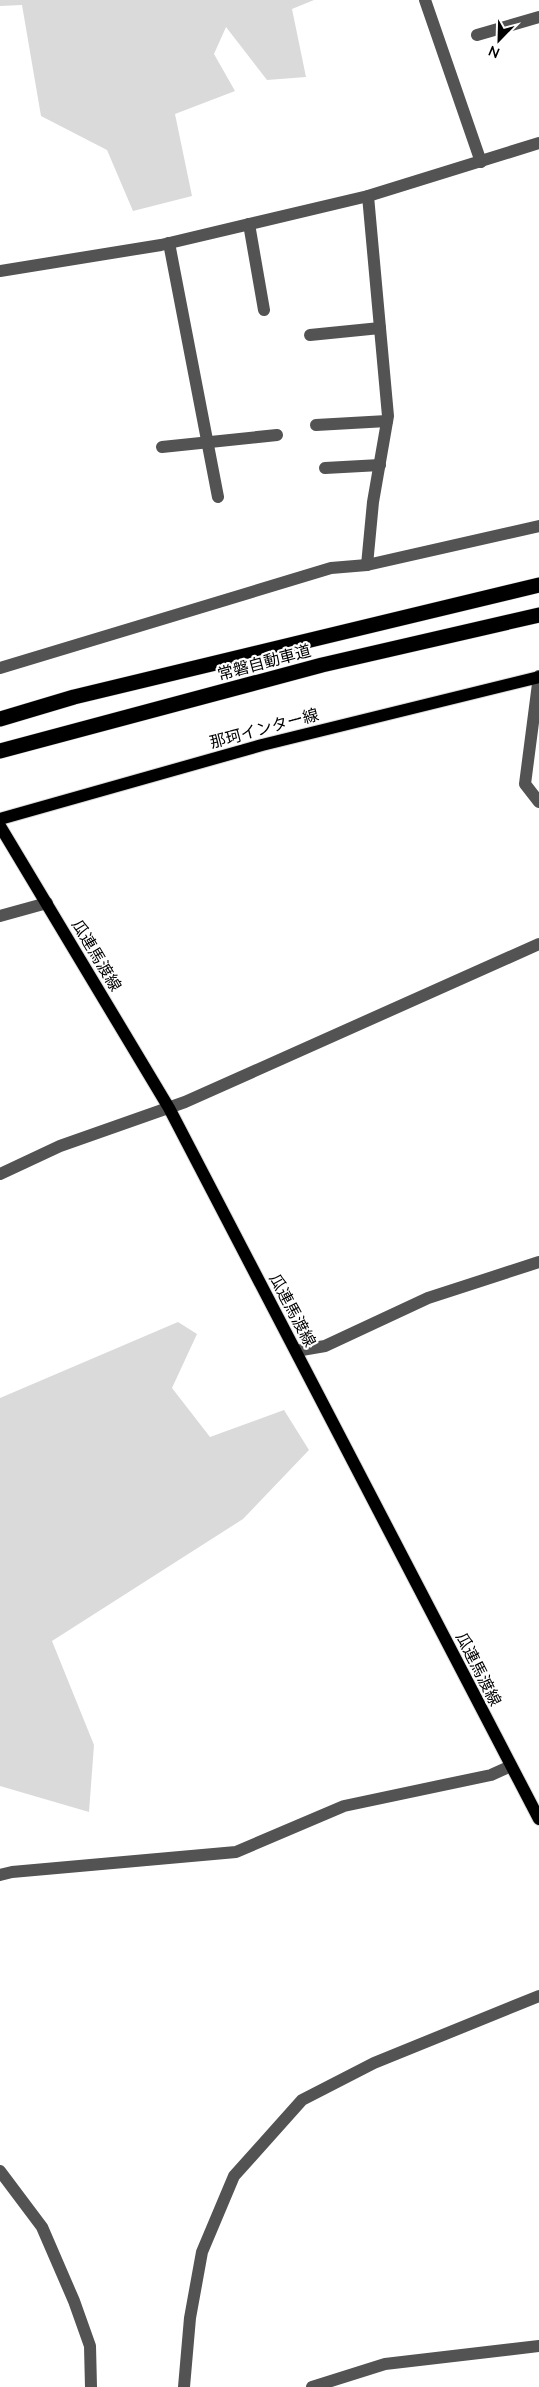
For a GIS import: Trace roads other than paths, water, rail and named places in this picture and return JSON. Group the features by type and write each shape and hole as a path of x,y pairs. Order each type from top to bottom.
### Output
{"highway":[{"name":"常磐自動車道","path":"0,719 84,695 539,585"},
{"name":"常磐自動車道","path":"0,751 322,665 539,615"}],"main road":[{"name":"那珂インター線","path":"0,819 271,743 539,676"},
{"name":"瓜連馬渡線","path":"0,826 169,1108 539,1819"}],"street":[{"path":"425,0 481,162"},
{"path":"477,35 539,17"},
{"path":"0,271 170,243 368,196 539,143"},
{"path":"367,565 373,502 388,421 368,196"},
{"path":"249,224 264,310"},
{"path":"170,243 218,497"},
{"path":"310,335 380,328"},
{"path":"316,425 388,421"},
{"path":"162,447 277,435"},
{"path":"325,468 380,465"},
{"path":"0,668 331,568 367,565 539,526"},
{"path":"539,676 525,784 539,802"},
{"path":"0,916 47,903"},
{"path":"0,1174 60,1146 185,1102 539,944"},
{"path":"296,1351 325,1346 428,1298 539,1262"},
{"path":"0,1875 12,1872 236,1852 344,1806 491,1775 511,1766"},
{"path":"184,2387 190,2318 202,2252 234,2176 302,2100 374,2063 539,1996"},
{"path":"0,2172 42,2227 74,2301 90,2346 91,2387"},
{"path":"312,2387 385,2364 539,2346"}]}
